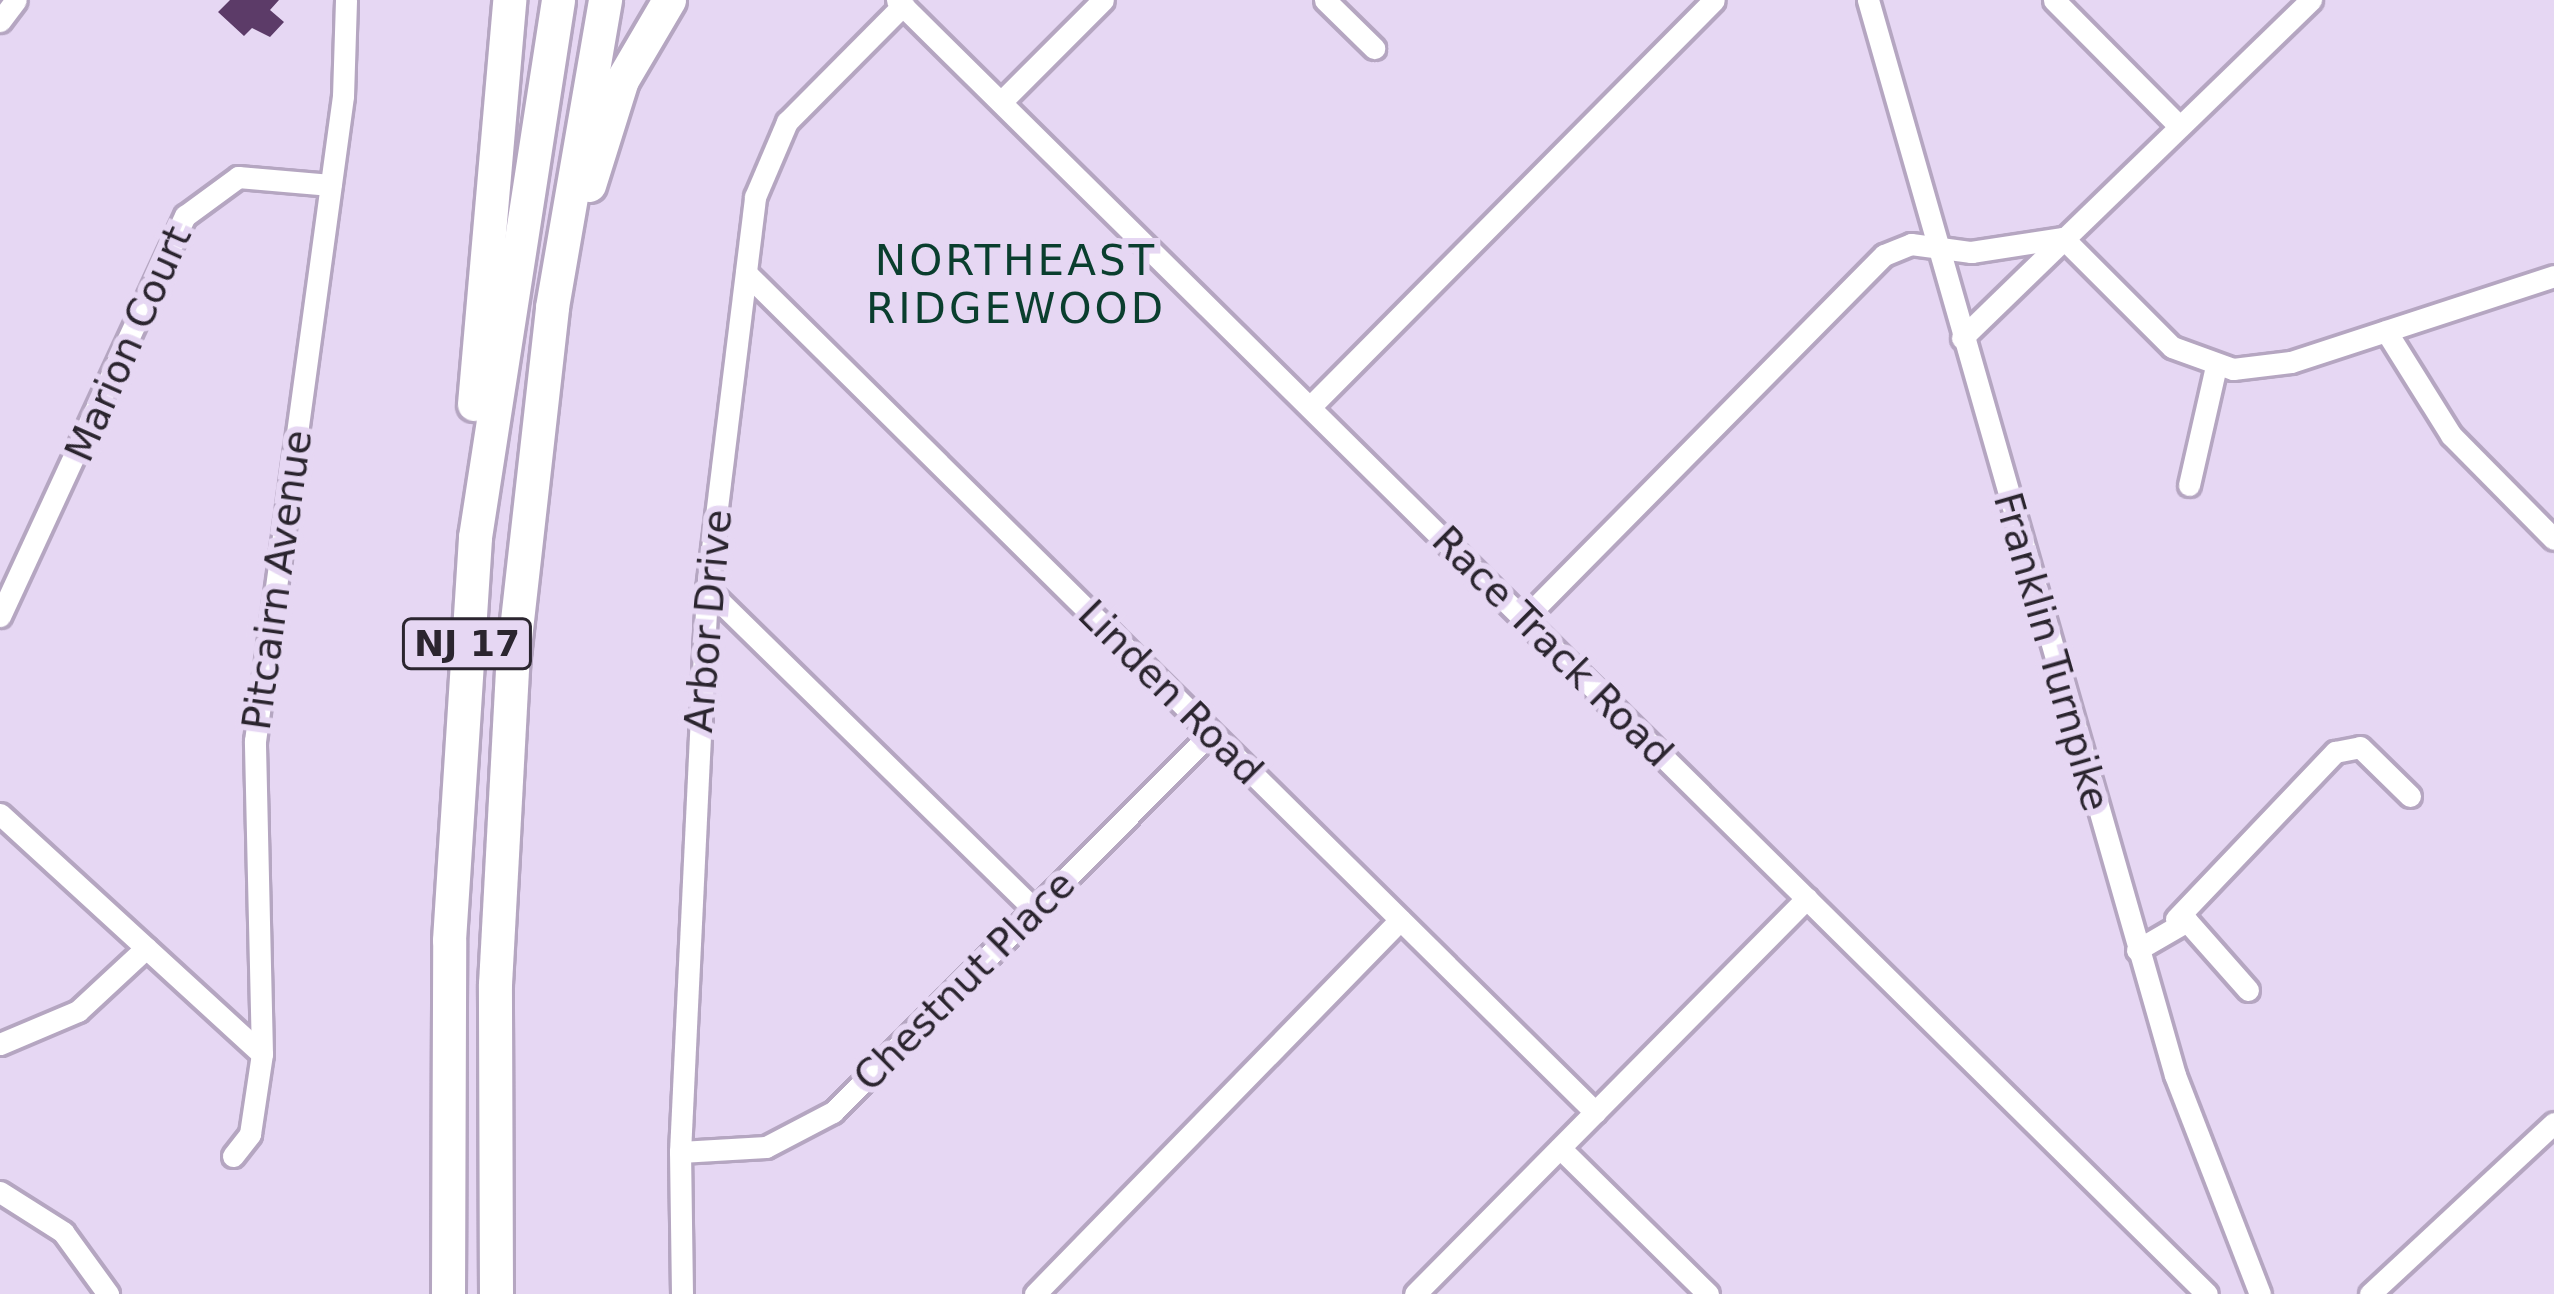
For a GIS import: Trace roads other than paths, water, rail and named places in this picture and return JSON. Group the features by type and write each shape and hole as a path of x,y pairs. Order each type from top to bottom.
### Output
{"highway":[{"path":"475,537 474,342 506,122 509,0"},
{"name":"NJ 17","path":"448,1294 449,940 475,537 557,0"},
{"name":"NJ 17","path":"496,1294 502,823 552,307 605,0"},
{"path":"552,307 622,80 669,0"}],"street":[{"path":"0,21 16,0"},
{"name":"Pitcairn Avenue","path":"232,1156 250,1134 262,1054 255,740 331,184 346,0"},
{"path":"1001,102 1103,0"},
{"path":"1325,0 1374,48"},
{"path":"1310,406 1714,0"},
{"name":"Franklin Turnpike","path":"1868,0 2137,950 2260,1294"},
{"path":"2054,0 2179,126"},
{"path":"1962,338 2311,0"},
{"name":"Race Track Road","path":"900,3 2207,1294"},
{"name":"Arbor Drive","path":"682,1294 680,1152 707,590 755,197 776,139 900,3"},
{"name":"Marion Court","path":"0,616 185,216 238,177 331,184"},
{"path":"1524,619 1877,261 1911,244 1936,248 2063,238"},
{"path":"2063,238 2160,338 2216,366 2275,367 2554,276"},
{"name":"Linden Road","path":"746,273 1594,1112"},
{"path":"2386,331 2450,435 2554,539"},
{"path":"2189,485 2216,366"},
{"path":"707,590 1036,910"},
{"name":"Chestnut Place","path":"680,1152 766,1147 822,1120 1211,733"},
{"path":"2137,950 2176,919 2335,752 2360,747 2410,796"},
{"path":"0,814 262,1054"},
{"path":"1415,1294 1807,898"},
{"path":"2176,919 2198,929 2248,990"},
{"path":"1035,1294 1400,920"},
{"path":"0,1044 78,1011 146,948"},
{"path":"2370,1294 2554,1124"},
{"path":"1559,1148 1708,1294"},
{"path":"0,1192 63,1232 108,1294"}],"district":[{"name":"NORTHEAST RIDGEWOOD","path":"1016,285"}]}
